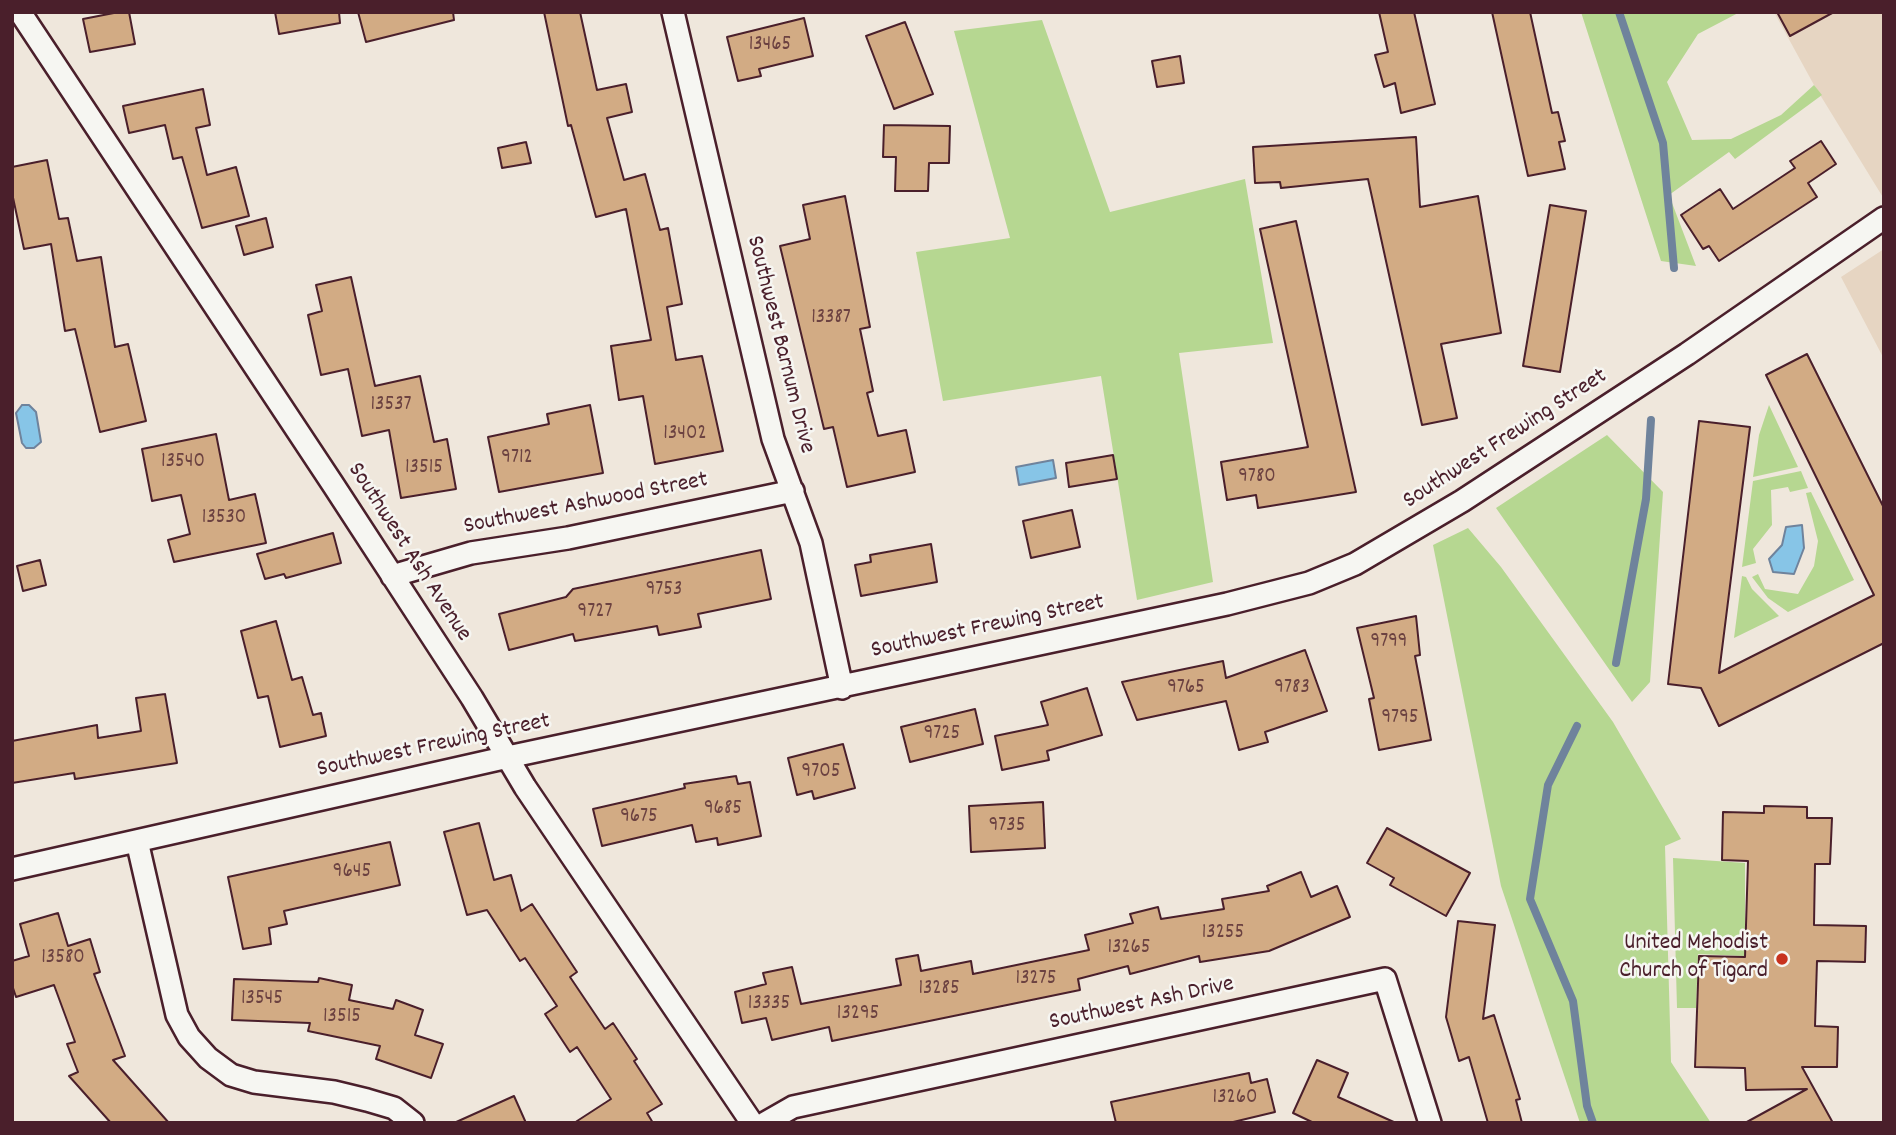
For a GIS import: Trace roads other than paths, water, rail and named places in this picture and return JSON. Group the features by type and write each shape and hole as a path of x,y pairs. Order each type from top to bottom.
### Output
{"street":[{"name":"Southwest Ash Avenue","path":"20,12 392,576 508,757 752,1123"},
{"name":"Southwest Barnum Drive","path":"673,12 773,439 811,543 842,688"},
{"name":"Southwest Frewing Street","path":"12,869 508,757 842,688 1285,591 1332,575 1383,549 1462,501 1716,334 1884,218"},
{"name":"Southwest Ashwood Street","path":"392,576 471,553 568,538 793,491"},
{"path":"137,841 177,1015 189,1037 208,1058 231,1075 254,1082 367,1100 394,1108 413,1123"},
{"name":"Southwest Ash Drive","path":"765,1123 793,1107 1385,979 1430,1123"}],"water":[{"path":"22,405 29,405 36,412 41,442 34,448 26,448 22,443 16,413"},
{"path":"1053,460 1056,478 1019,485 1016,467"},
{"path":"1802,525 1804,548 1794,574 1773,572 1769,559 1782,545 1786,527"}],"waterway":[{"path":"1619,12 1663,143 1674,268"},
{"path":"1616,663 1646,499 1651,420"},
{"path":"1577,726 1548,785 1530,899 1573,1001 1587,1106 1593,1123"}],"place":[{"name":"United Mehodist Church of Tigard","path":"1782,959"}]}
